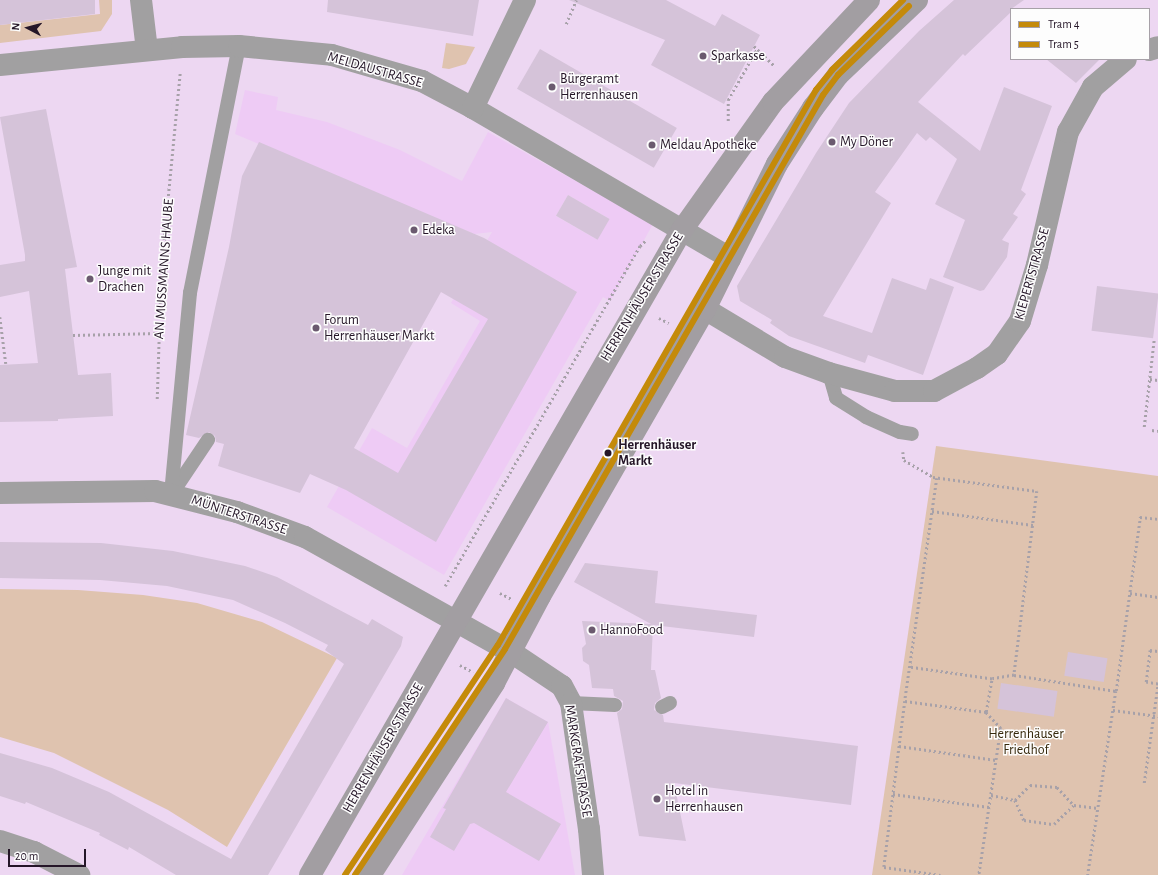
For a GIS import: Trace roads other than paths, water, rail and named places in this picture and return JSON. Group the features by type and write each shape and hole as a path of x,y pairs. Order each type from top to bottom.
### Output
{"street":[{"path":"141,0 147,50"},
{"path":"473,108 525,0"},
{"name":"HERRENHÄUSER STRASSE","path":"310,875 682,230 773,102 869,0"},
{"path":"370,875 494,683 540,596 705,310 777,164 813,108 838,75 917,0"},
{"name":"MELDAUSTRASSE","path":"0,64 147,50 239,46 332,55 422,81 473,108 730,258"},
{"name":"KIEPERTSTRASSE","path":"705,310 785,357 829,373 895,391 934,391 977,368 997,354 1020,321 1037,265 1068,132 1093,88 1125,60"},
{"name":"MÜNTERSTRASSE","path":"0,493 155,491 237,512 305,537 456,622"},
{"path":"456,622 511,652"},
{"name":"MARKGRAFSTRASSE","path":"511,652 562,686 571,703 589,829 593,875"},
{"path":"0,841 34,852 79,875"}],"lane":[{"path":"171,494 190,293 239,46"},
{"path":"829,373 836,398 866,417 906,433"},
{"path":"171,494 208,440"},
{"path":"571,703 616,705"}],"tram line":[{"name":"4","path":"345,875 498,645 816,90 832,70 903,0"},
{"name":"5","path":"355,875 505,649 823,95 838,75 909,6"}],"place":[{"name":"Sparkasse","path":"703,56"},
{"name":"Bürgeramt Herrenhausen","path":"552,87"},
{"name":"My Döner","path":"832,142"},
{"name":"Meldau Apotheke","path":"652,145"},
{"name":"Edeka","path":"414,230"},
{"name":"Junge mit Drachen","path":"90,279"},
{"name":"Forum Herrenhäuser Markt","path":"316,328"},
{"name":"Herrenhäuser Markt","path":"608,453"},
{"name":"HannoFood","path":"592,630"},
{"name":"Hotel in Herrenhausen","path":"657,799"}],"park label":[{"name":"Herrenhäuser Friedhof","path":"1026,742"}]}
